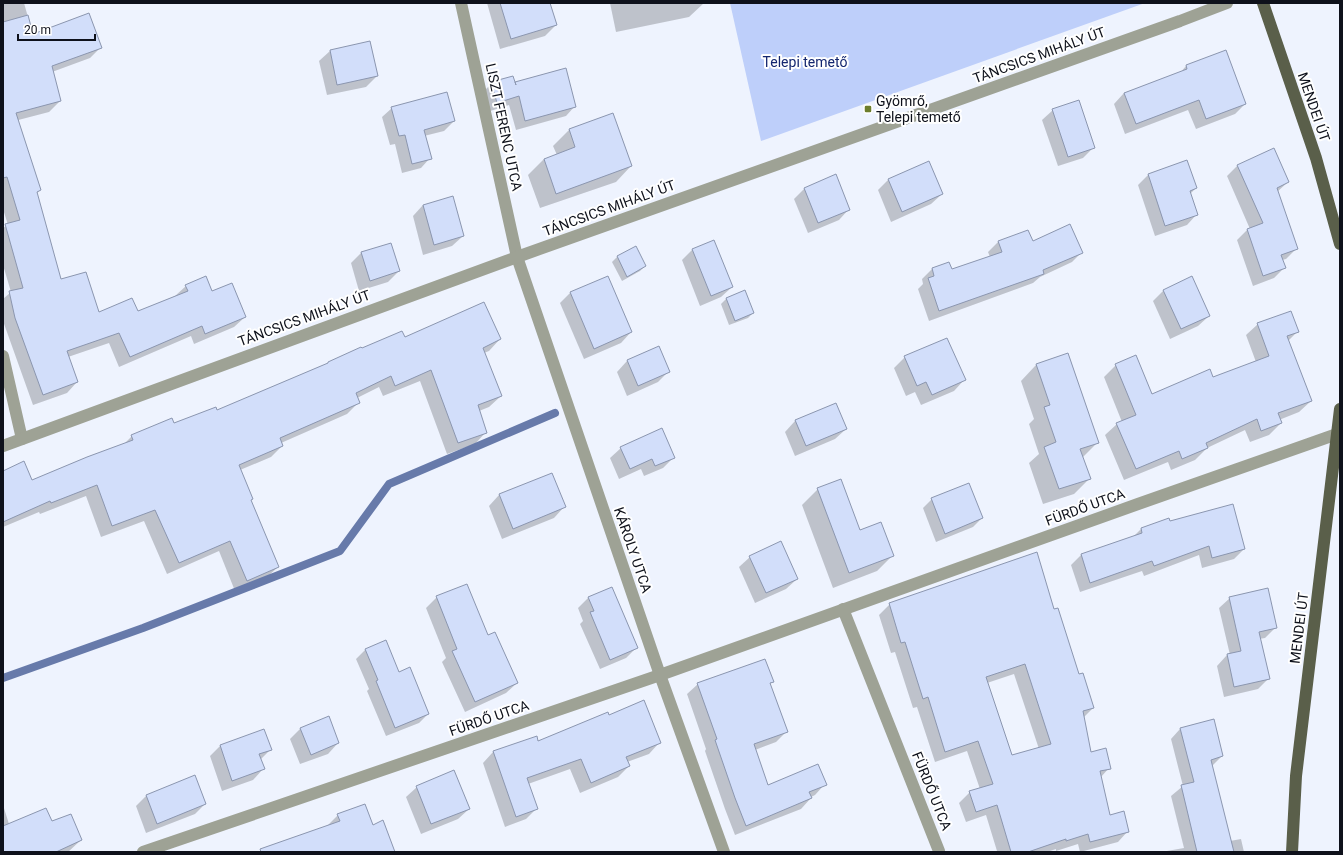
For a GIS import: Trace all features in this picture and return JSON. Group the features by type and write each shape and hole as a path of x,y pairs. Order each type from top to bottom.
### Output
{"main road":[{"name":"MENDEI ÚT","path":"1264,3 1316,158 1340,244"},
{"name":"MENDEI ÚT","path":"1292,852 1296,776 1340,409"}],"street":[{"name":"LISZT FERENC UTCA","path":"461,3 517,257"},
{"name":"TÁNCSICS MIHÁLY ÚT","path":"3,446 517,257 1172,24 1221,4"},
{"name":"KÁROLY UTCA","path":"517,257 660,675 724,852"},
{"path":"3,356 22,439"},
{"name":"FÜRDŐ UTCA","path":"143,852 660,675 1338,434"},
{"name":"FÜRDŐ UTCA","path":"843,609 939,851"}],"green space":[{"name":"Telepi temető","path":"730,3 1145,3 761,141"}],"building":[{"path":"500,3 550,3 557,25 511,39"},
{"path":"89,13 102,48 52,66 61,101 16,113 41,190 37,192 61,279 86,272 99,312 132,298 138,311 188,291 185,285 206,276 212,291 232,283 246,317 205,334 202,326 130,357 119,333 67,351 78,382 43,395 15,318 9,291 23,288 5,224 20,220 7,177 3,178 3,22 28,15 33,34"},
{"path":"370,41 378,76 337,85 330,50"},
{"path":"1226,50 1246,104 1206,119 1199,100 1136,124 1124,93 1187,69 1186,65"},
{"path":"566,68 576,107 525,121 519,96 497,103 491,82 513,76 515,82"},
{"path":"447,92 455,121 424,130 432,159 412,164 405,135 399,136 391,107"},
{"path":"1079,100 1095,148 1068,157 1052,109"},
{"path":"613,113 632,166 556,194 544,159 575,147 569,129"},
{"path":"1274,148 1289,182 1277,188 1298,249 1281,255 1286,268 1263,276 1247,229 1263,223 1237,165"},
{"path":"1187,160 1197,188 1190,191 1198,215 1165,226 1148,174"},
{"path":"929,161 943,194 902,212 888,179"},
{"path":"836,174 850,210 818,223 804,188"},
{"path":"453,196 464,236 434,245 423,205"},
{"path":"1070,224 1083,253 1043,270 1044,274 939,311 928,278 934,276 932,268 949,262 952,269 1002,252 998,241 1028,230 1033,241"},
{"path":"714,240 733,287 711,296 692,249"},
{"path":"391,243 400,271 370,281 361,252"},
{"path":"636,246 646,266 627,277 617,256"},
{"path":"608,276 632,332 594,349 570,292"},
{"path":"1192,276 1210,316 1181,329 1163,290"},
{"path":"745,290 754,313 735,321 726,298"},
{"path":"484,302 501,339 483,348 502,396 478,405 487,433 458,443 431,370 395,386 391,376 356,393 360,403 280,438 283,446 239,465 253,499 251,500 279,567 247,581 230,541 179,563 155,510 112,526 97,485 51,503 50,501 3,522 3,471 24,461 32,480 133,440 131,435 172,418 174,423 216,407 217,410 328,363 361,347 362,348 402,331 405,337"},
{"path":"1291,311 1299,332 1287,336 1312,401 1278,413 1282,423 1261,431 1257,419 1206,443 1208,448 1182,459 1179,451 1136,469 1116,423 1136,415 1115,364 1136,355 1152,394 1210,369 1213,377 1269,356 1257,323"},
{"path":"947,338 966,380 932,395 926,382 917,386 904,356"},
{"path":"659,346 670,372 638,386 627,360"},
{"path":"1068,353 1099,443 1080,449 1091,479 1059,489 1044,447 1056,442 1044,407 1050,405 1036,364"},
{"path":"836,403 847,429 806,446 795,420"},
{"path":"662,428 675,458 655,466 652,459 630,469 620,447"},
{"path":"552,473 566,507 513,529 499,494"},
{"path":"841,479 860,530 881,522 894,556 849,573 817,488"},
{"path":"969,483 983,518 945,534 931,498"},
{"path":"1233,504 1245,549 1212,558 1209,546 1154,566 1152,561 1090,583 1081,554 1142,533 1141,528 1169,518 1170,521"},
{"path":"781,541 798,579 766,593 749,556"},
{"path":"1037,552 1054,609 1058,608 1079,674 1083,673 1094,708 1083,711 1091,752 1106,748 1111,769 1100,771 1110,815 1124,811 1129,832 1090,842 1088,834 1066,841 1066,839 1028,852 1011,852 997,805 976,812 969,791 993,784 978,741 945,752 928,697 923,699 905,642 901,643 889,603","holes":["1025,664 1051,744 1012,755 986,677"]},
{"path":"467,584 488,635 495,632 518,683 475,702 452,651 457,649 436,596"},
{"path":"612,587 638,648 610,660 590,612 594,611 588,597"},
{"path":"1268,588 1277,628 1259,632 1270,679 1234,687 1227,654 1241,651 1229,597"},
{"path":"386,640 399,672 410,667 429,714 395,728 365,649"},
{"path":"765,659 774,682 770,683 788,732 754,744 768,785 818,764 827,785 809,792 812,798 746,826 715,740 717,739 697,683"},
{"path":"644,700 661,743 626,757 630,766 591,783 581,759 527,778 538,809 516,817 493,751 537,736 538,741 608,712 609,715"},
{"path":"329,716 339,743 311,755 300,728"},
{"path":"1214,719 1223,756 1211,760 1234,852 1197,852 1181,785 1194,782 1180,728"},
{"path":"264,729 272,750 259,754 265,769 232,781 220,745"},
{"path":"454,770 470,809 431,824 416,786"},
{"path":"195,775 206,804 157,824 146,795"},
{"path":"365,804 373,825 383,820 395,852 261,852 260,849 340,821 337,814"},
{"path":"46,808 52,821 71,814 82,840 56,852 3,852 3,826"}],"waterway":[{"path":"3,678 143,628 340,551 389,484 555,413"}],"place":[{"name":"Gyömrő, Telepi temető","path":"868,109"}]}
